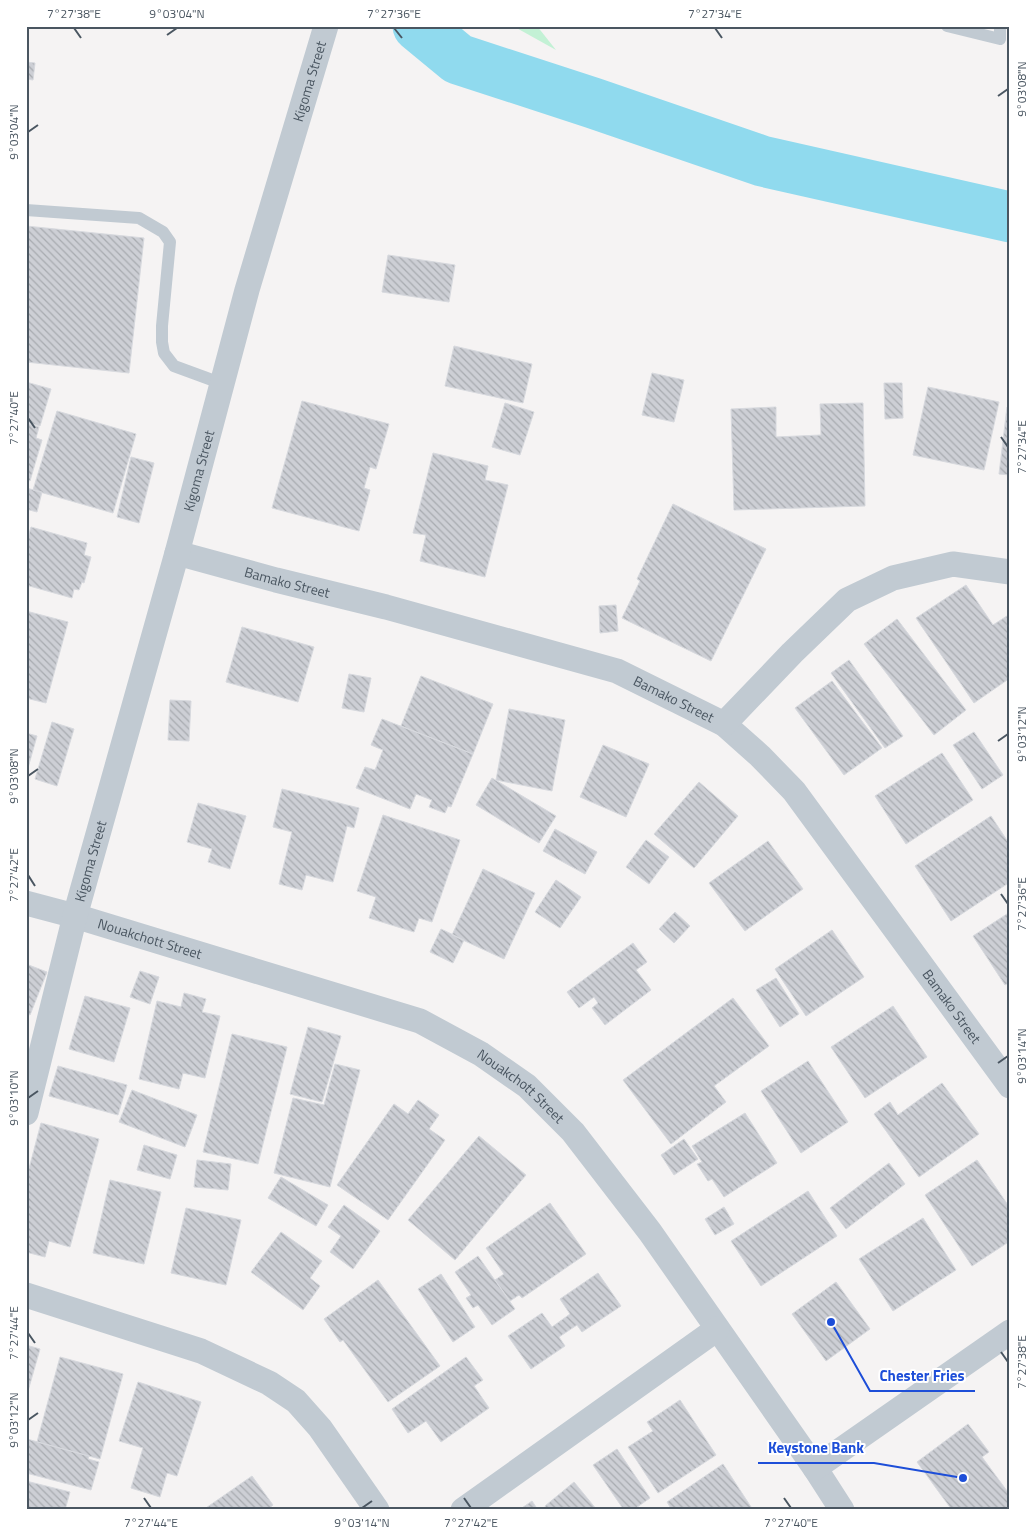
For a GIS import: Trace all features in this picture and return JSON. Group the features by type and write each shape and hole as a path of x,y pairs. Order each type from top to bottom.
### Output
{"street":[{"name":"Kigoma Street","path":"26,1114 75,916 177,552 247,290 326,26"},
{"name":"Bamako Street","path":"177,552 617,671 724,724 760,756 794,791 1010,1086"},
{"path":"724,724 792,653 847,600 893,578 953,564 1010,572"},
{"name":"Nouakchott Street","path":"26,903 75,916 420,1021 481,1054 528,1086 573,1132 650,1232 815,1468 842,1510"},
{"path":"26,1294 201,1351 269,1383 296,1401 320,1428 377,1510"},
{"path":"463,1510 717,1329"},
{"path":"815,1468 1010,1332"}],"lane":[{"path":"947,26 1000,39 1000,26"},
{"path":"26,210 140,218 162,232 170,242 162,326 164,353 174,366 223,384"}],"green space":[{"path":"513,26 537,26 556,50"}],"building":[{"path":"26,62 35,63 33,80 26,79"},
{"path":"26,226 144,238 129,373 26,362"},
{"path":"388,255 455,265 449,302 382,292"},
{"path":"454,346 532,364 523,403 445,386"},
{"path":"652,373 684,380 674,422 642,415"},
{"path":"26,382 51,389 40,426 26,422"},
{"path":"884,383 902,383 903,418 885,419"},
{"path":"928,387 999,402 984,470 913,455"},
{"path":"302,401 389,424 376,469 370,467 364,488 370,490 359,531 272,508"},
{"path":"505,403 534,412 520,455 492,447"},
{"path":"863,403 865,506 734,510 731,409 776,407 776,437 821,435 820,404"},
{"path":"1007,407 1010,407 1010,475 999,474"},
{"path":"57,411 136,434 113,513 33,490"},
{"path":"26,423 39,427 36,438 42,440 30,481 26,479"},
{"path":"433,453 488,466 485,480 508,485 485,577 420,561 426,535 413,533"},
{"path":"131,457 154,463 139,523 117,517"},
{"path":"26,488 42,492 37,512 26,509"},
{"path":"673,504 766,549 711,661 622,618 640,581 637,579"},
{"path":"31,527 87,543 84,555 91,557 84,583 82,582 79,590 74,589 72,598 26,585 26,544"},
{"path":"966,585 993,625 1010,614 1010,678 974,703 916,618"},
{"path":"616,605 618,631 600,633 599,606"},
{"path":"26,611 68,622 46,703 26,698"},
{"path":"897,619 966,710 934,735 864,644"},
{"path":"242,627 314,647 298,702 226,682"},
{"path":"849,660 903,736 885,748 831,673"},
{"path":"349,674 371,678 364,712 342,708"},
{"path":"421,676 493,704 473,754 401,726"},
{"path":"832,681 882,748 844,775 795,708"},
{"path":"170,700 191,701 189,741 168,740"},
{"path":"509,709 565,720 552,791 496,780"},
{"path":"382,719 473,754 451,807 448,806 445,813 429,807 432,800 416,794 410,809 356,788 365,767 375,770 383,750 371,745"},
{"path":"52,722 74,729 57,786 35,779"},
{"path":"974,732 1003,775 982,789 953,745"},
{"path":"26,733 37,736 26,775"},
{"path":"603,745 649,764 626,817 580,797"},
{"path":"942,753 973,800 906,844 875,796"},
{"path":"492,778 556,816 539,843 476,805"},
{"path":"699,782 738,816 694,868 654,834"},
{"path":"282,789 359,808 354,828 347,826 333,882 306,875 302,890 279,884 292,832 273,827"},
{"path":"198,803 246,816 230,869 208,862 212,849 187,842"},
{"path":"383,815 460,840 432,922 419,918 414,932 369,918 376,897 357,891"},
{"path":"991,816 1010,845 1010,882 951,921 915,866"},
{"path":"555,829 597,852 585,874 543,851"},
{"path":"646,840 669,857 649,884 626,867"},
{"path":"768,841 803,889 745,931 709,883"},
{"path":"483,869 535,893 504,959 452,935"},
{"path":"556,880 581,897 560,928 535,912"},
{"path":"675,912 690,926 674,943 659,929"},
{"path":"1010,912 1010,982 1005,985 973,936"},
{"path":"441,929 464,940 453,963 430,952"},
{"path":"832,930 864,977 806,1016 775,969"},
{"path":"633,943 647,962 636,970 651,990 605,1025 592,1008 598,1003 594,997 579,1008 567,992"},
{"path":"26,964 47,972 30,1015 26,1013"},
{"path":"140,971 159,977 150,1004 130,997"},
{"path":"776,978 799,1014 780,1027 756,990"},
{"path":"184,993 206,999 202,1012 220,1016 205,1078 183,1073 179,1089 139,1079 157,1001 181,1007"},
{"path":"85,996 130,1008 114,1062 69,1049"},
{"path":"733,998 769,1046 714,1086 726,1102 671,1144 623,1080"},
{"path":"893,1006 927,1057 865,1098 831,1047"},
{"path":"308,1027 341,1036 322,1102 290,1094"},
{"path":"232,1034 287,1047 258,1164 203,1152"},
{"path":"808,1061 848,1122 801,1153 761,1091"},
{"path":"335,1064 360,1070 330,1187 274,1173 293,1098 324,1105"},
{"path":"58,1066 127,1085 118,1115 49,1096"},
{"path":"942,1083 979,1134 919,1177 874,1114 890,1102 898,1115"},
{"path":"132,1090 197,1115 185,1147 119,1122"},
{"path":"418,1100 439,1115 429,1129 445,1140 388,1220 337,1185 394,1104 408,1114"},
{"path":"745,1113 777,1163 724,1197 712,1179 708,1181 697,1164 702,1162 692,1146"},
{"path":"41,1123 99,1139 70,1247 49,1241 45,1257 26,1252 26,1180"},
{"path":"479,1136 526,1175 455,1260 408,1220"},
{"path":"684,1139 698,1159 674,1175 661,1155"},
{"path":"144,1145 177,1155 170,1179 137,1170"},
{"path":"197,1160 231,1164 228,1190 194,1187"},
{"path":"977,1160 1010,1208 1010,1241 972,1266 925,1195"},
{"path":"889,1163 905,1184 846,1229 830,1208"},
{"path":"281,1177 328,1205 316,1226 268,1198"},
{"path":"110,1180 161,1192 144,1264 93,1253"},
{"path":"808,1191 837,1236 761,1286 731,1241"},
{"path":"550,1203 586,1254 522,1298 519,1295 510,1301 495,1280 504,1274 486,1248"},
{"path":"344,1205 380,1231 353,1269 330,1252 341,1236 328,1227"},
{"path":"724,1207 734,1224 715,1235 705,1219"},
{"path":"186,1208 241,1220 226,1285 171,1273"},
{"path":"923,1218 956,1270 893,1311 859,1259"},
{"path":"281,1232 322,1261 310,1278 320,1286 303,1310 251,1272"},
{"path":"478,1256 515,1309 492,1325 478,1305 473,1308 466,1298 471,1295 455,1272"},
{"path":"598,1273 621,1306 582,1332 577,1325 559,1337 565,1346 531,1369 508,1336 542,1313 552,1327 570,1314 560,1299"},
{"path":"441,1274 475,1327 453,1342 418,1289"},
{"path":"378,1280 440,1366 388,1402 343,1340 340,1342 324,1319"},
{"path":"836,1282 870,1329 826,1361 792,1314"},
{"path":"26,1345 40,1349 26,1398"},
{"path":"60,1357 123,1374 100,1459 37,1442"},
{"path":"466,1357 483,1380 474,1386 489,1408 441,1442 426,1421 408,1433 392,1409"},
{"path":"138,1382 201,1402 177,1476 167,1473 160,1497 131,1488 143,1448 119,1441"},
{"path":"680,1400 716,1455 658,1493 628,1447 653,1431 647,1422"},
{"path":"968,1424 989,1452 982,1457 1010,1495 1010,1510 952,1510 917,1462"},
{"path":"27,1439 89,1456 88,1459 99,1462 91,1490 26,1473"},
{"path":"617,1449 650,1498 633,1510 624,1510 593,1465"},
{"path":"723,1464 753,1510 672,1510 667,1502"},
{"path":"252,1476 273,1505 267,1510 203,1510"},
{"path":"26,1481 70,1492 65,1510 26,1510"},
{"path":"574,1482 597,1510 547,1510 545,1506"},
{"path":"532,1501 538,1510 519,1510"}],"waterway":[{"path":"418,26 458,59 762,161 1010,217"}],"place":[{"name":"Chester Fries","path":"831,1322"},
{"name":"Keystone Bank","path":"963,1478"}]}
